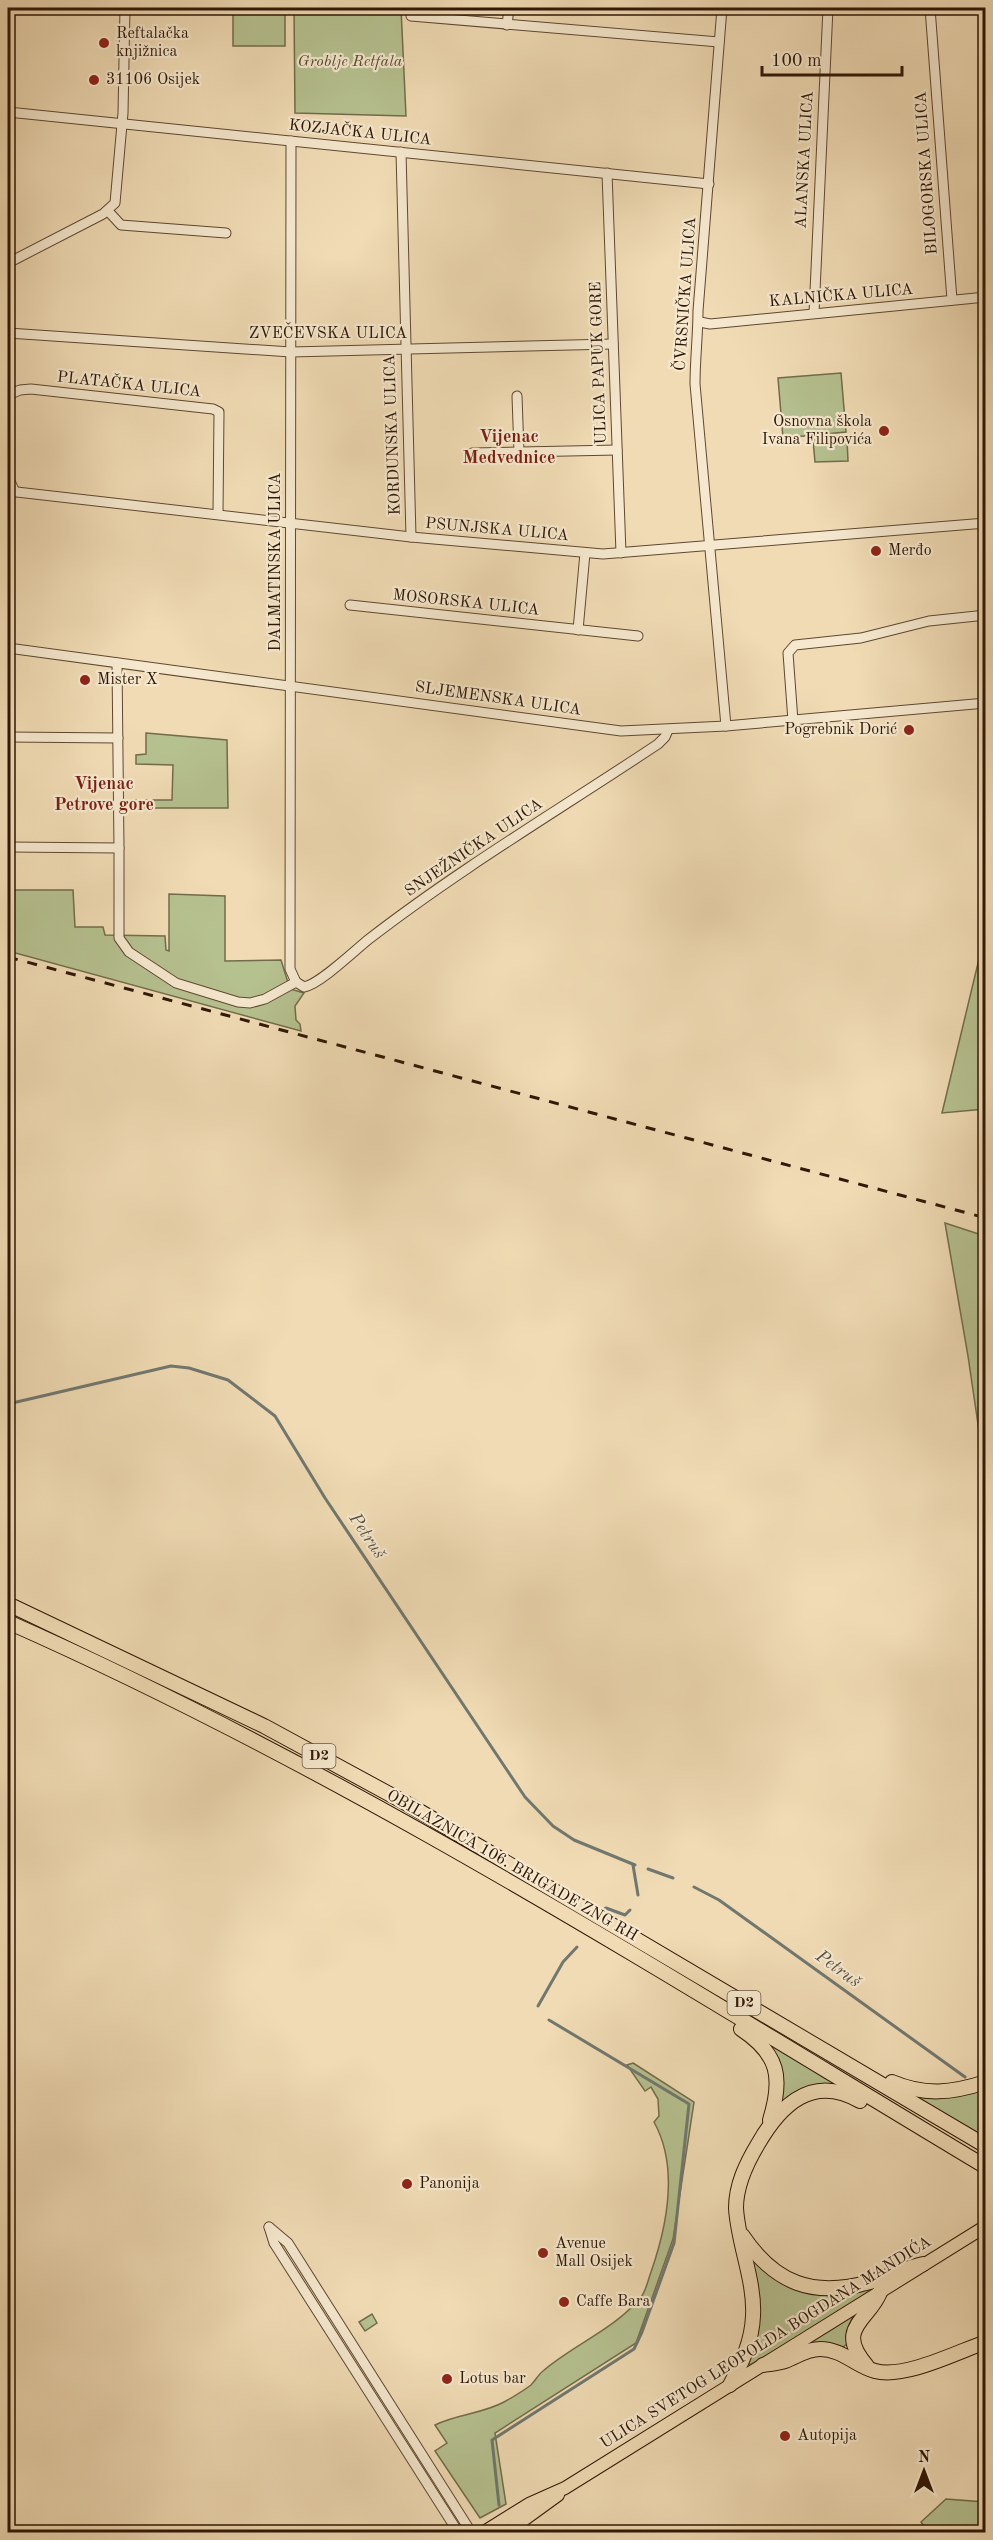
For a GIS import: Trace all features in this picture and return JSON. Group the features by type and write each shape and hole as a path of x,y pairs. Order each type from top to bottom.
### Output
{"highway":[{"name":"OBILAZNICA 106. BRIGADE ZNG RH","path":"8,1604 254,1721 404,1802 986,2146"},
{"name":"OBILAZNICA 106. BRIGADE ZNG RH","path":"8,1622 194,1709 312,1770 500,1876 986,2167"},
{"path":"713,2004 726,2019 757,2041 771,2058 777,2072 778,2085 778,2095 769,2125 741,2178 736,2208 754,2313 746,2354 730,2385"},
{"path":"869,2076 912,2090 936,2092 965,2089 986,2082"},
{"path":"769,2125 790,2103 818,2091 839,2091 872,2106 893,2111"},
{"path":"741,2233 762,2262 794,2283 853,2285 923,2264"},
{"path":"870,2370 857,2353 855,2333 860,2319 876,2302 881,2290"},
{"path":"763,2365 823,2349 843,2355 870,2370 885,2373 912,2369 986,2342"}],"main road":[{"name":"ULICA SVETOG LEOPOLDA BOGDANA MANDIĆA","path":"507,2532 565,2488 986,2226"},
{"name":"ULICA SVETOG LEOPOLDA BOGDANA MANDIĆA","path":"484,2532 529,2504 565,2488"}],"street":[{"path":"8,263 108,211 115,203 122,122 125,8"},
{"path":"507,25 509,8"},
{"name":"ČVRSNIČKA ULICA","path":"722,8 710,184 698,311 700,322 696,345 695,384 726,726"},
{"name":"ALANSKA ULICA","path":"814,313 828,8"},
{"name":"BILOGORSKA ULICA","path":"930,8 952,300"},
{"path":"411,16 719,42"},
{"name":"KOZJAČKA ULICA","path":"8,112 710,184"},
{"name":"DALMATINSKA ULICA","path":"291,141 290,969 296,982"},
{"name":"KORDUNSKA ULICA","path":"401,152 411,537"},
{"name":"ULICA PAPUK GORE","path":"607,173 621,553"},
{"path":"108,211 121,225 226,233"},
{"name":"KALNIČKA ULICA","path":"700,322 710,324 986,297"},
{"name":"ZVEČEVSKA ULICA","path":"8,333 291,352 613,344"},
{"name":"PLATAČKA ULICA","path":"8,395 20,390 31,389 213,409 219,412 218,514"},
{"path":"517,396 519,452"},
{"path":"472,453 617,450"},
{"path":"8,477 11,491"},
{"name":"PSUNJSKA ULICA","path":"11,491 411,537 585,553 621,553 986,523"},
{"path":"578,630 585,553"},
{"name":"MOSORSKA ULICA","path":"350,605 638,636"},
{"path":"793,721 788,653 795,645 861,638 929,621 986,615"},
{"name":"SLJEMENSKA ULICA","path":"8,648 628,731 793,721 986,703"},
{"path":"117,663 118,938 129,952 176,983 238,1002 250,1003 265,999 296,982"},
{"name":"SNJEŽNIČKA ULICA","path":"296,982 304,987 317,983 339,962 406,911 658,744 668,730"},
{"path":"8,737 118,738"},
{"path":"8,847 118,848"},
{"path":"458,2532 274,2243 269,2227 288,2243 471,2532"}],"green space":[{"path":"233,8 285,8 285,46 233,46"},
{"name":"Groblje Retfala","path":"294,8 401,8 406,116 295,113"},
{"path":"841,373 846,432 783,438 778,378"},
{"path":"847,438 848,461 815,462 813,440"},
{"path":"146,733 227,740 228,808 134,808 134,800 172,800 173,765 136,764 136,755 146,754"},
{"path":"8,890 73,890 75,927 103,927 105,935 165,936 166,950 169,951 169,894 225,896 225,961 281,960 290,989 304,993 295,1006 296,1020 300,1024 301,1031 8,951"},
{"path":"979,959 986,959 985,1109 942,1113"},
{"path":"945,1223 985,1236 985,1472 968,1356"},
{"path":"765,2041 841,2085 840,2087 800,2092 779,2106"},
{"path":"633,2063 694,2102 673,2239 636,2343 495,2433 506,2504 480,2518 435,2451 447,2443 435,2425 496,2406 525,2389 555,2361 619,2319 641,2297 647,2285 666,2216 668,2177 662,2139 654,2122 659,2116 658,2099 651,2087 645,2091 627,2065"},
{"path":"985,2086 978,2110 985,2141 907,2094"},
{"path":"748,2251 760,2267 780,2282 870,2288 872,2292 750,2365 747,2358"},
{"path":"854,2313 846,2335 847,2344 839,2350 804,2346"},
{"path":"372,2314 377,2323 365,2331 359,2322"},
{"path":"946,2499 985,2502 985,2532 928,2532 921,2522"}],"waterway":[{"name":"Petruš","path":"8,1404 171,1366 189,1368 228,1380 275,1416 325,1498 525,1797 553,1826 574,1840 635,1865"},
{"path":"633,1865 638,1895"},
{"name":"Petruš","path":"648,1869 673,1878"},
{"name":"Petruš","path":"694,1887 719,1900 965,2077"},
{"path":"602,1911 606,1908 625,1915 630,1910"},
{"path":"538,2006 563,1962 577,1947"},
{"path":"499,2505 492,2440 634,2349 674,2243 689,2104 549,2020"}],"railway":[{"path":"8,957 986,1218"}],"place":[{"name":"Reftalačka knjižnica","path":"104,43"},
{"name":"31106 Osijek","path":"94,80"},
{"name":"Osnovna škola Ivana Filipovića","path":"884,431"},
{"name":"Merđo","path":"876,551"},
{"name":"Mister X","path":"85,680"},
{"name":"Pogrebnik Dorić","path":"909,730"},
{"name":"Panonija","path":"407,2184"},
{"name":"Avenue Mall Osijek","path":"543,2253"},
{"name":"Caffe Bara","path":"564,2302"},
{"name":"Lotus bar","path":"447,2379"},
{"name":"Autopija","path":"785,2436"}],"district":[{"name":"Vijenac Medvednice","path":"509,447"},
{"name":"Vijenac Petrove gore","path":"104,794"}]}
